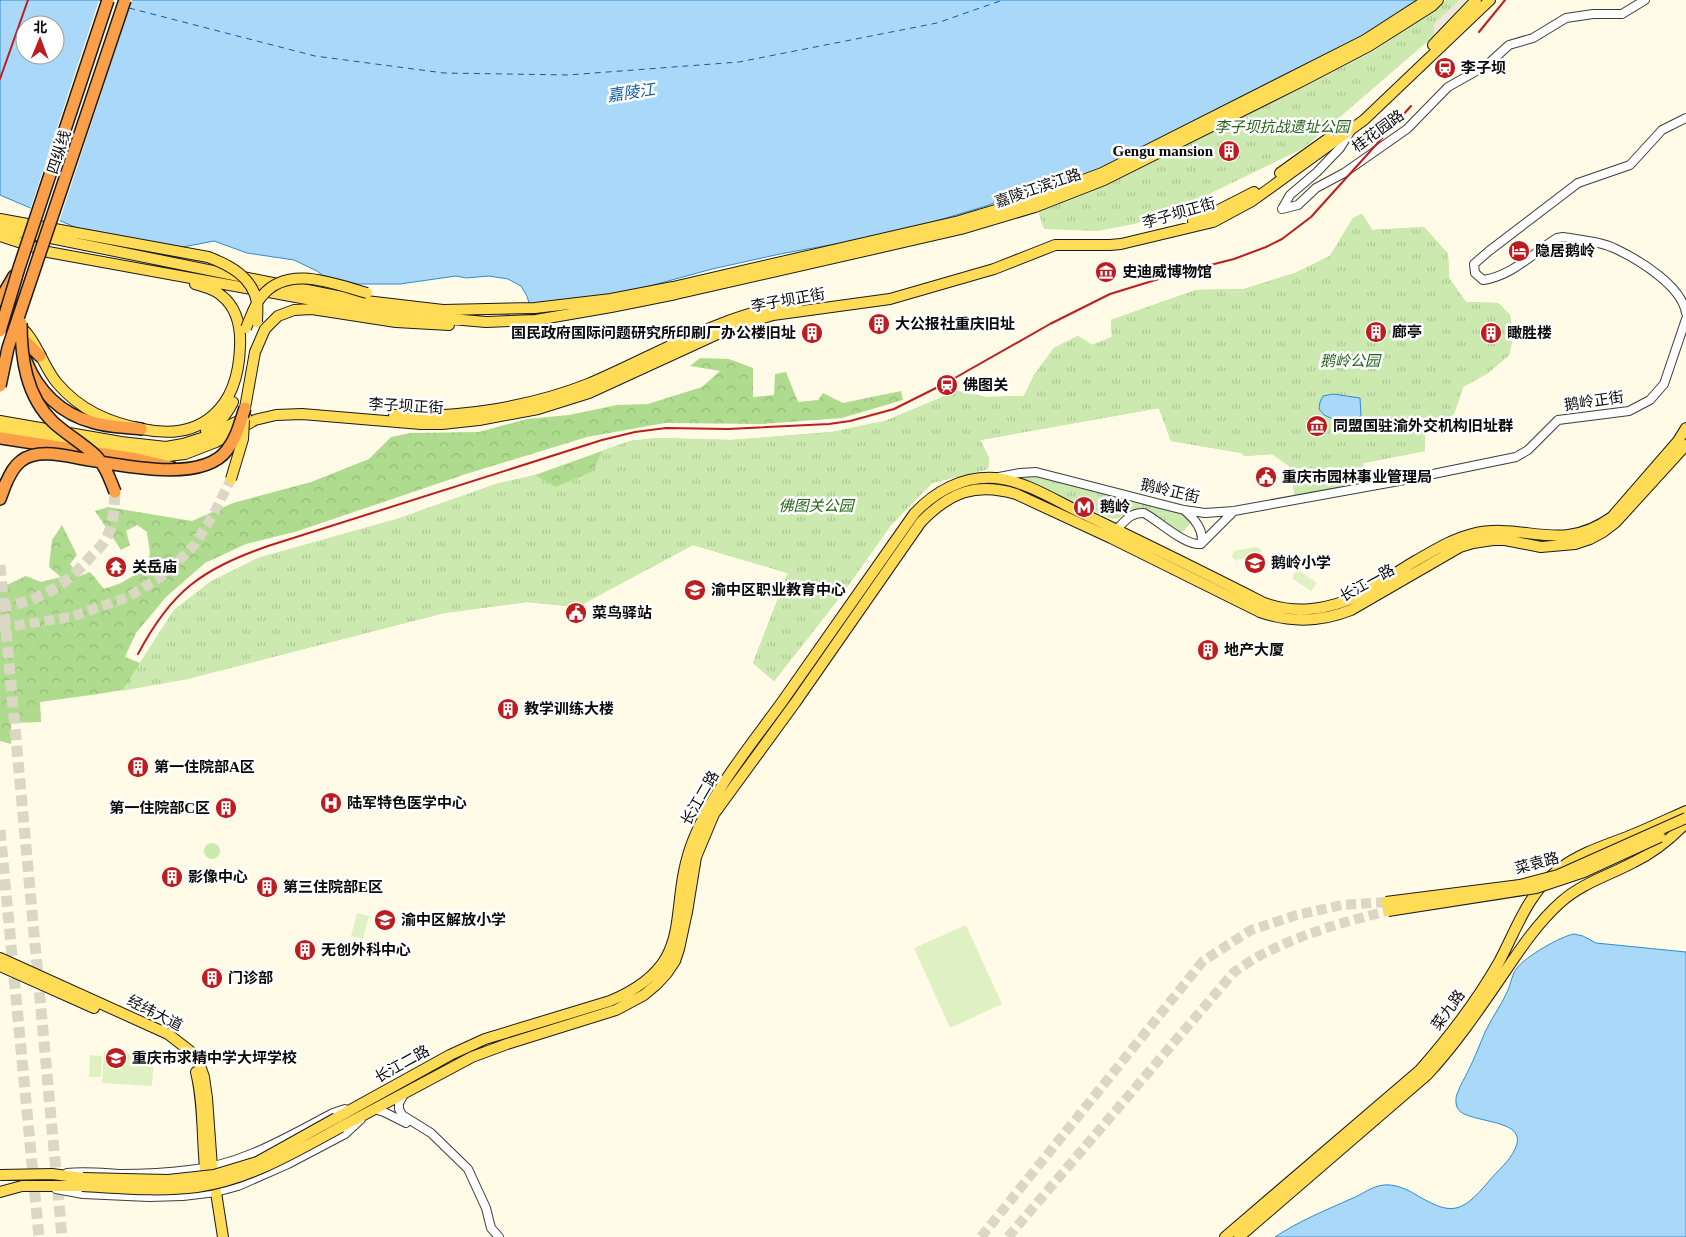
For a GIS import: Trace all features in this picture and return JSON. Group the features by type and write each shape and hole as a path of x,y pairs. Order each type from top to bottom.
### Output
{"highway":[{"name":"四纵线","path":"0,332 2,308 19,268 108,0"},
{"name":"四纵线","path":"0,386 8,348 125,0"},
{"path":"21,314 21,346 26,375 37,400 52,421 96,456 108,474 116,492"},
{"path":"0,332 18,337 40,356"},
{"path":"21,346 30,371 41,388 53,402 70,414 92,423 141,429"},
{"path":"0,499 12,471 22,460 45,454 136,467 182,469 200,467 217,460 226,451 237,434 245,408"},
{"path":"0,438 137,459 182,469"}],"main road":[{"name":"嘉陵江滨江路","path":"611,303 959,221 1032,199 1102,173 1365,40 1427,0"},
{"name":"嘉陵江滨江路","path":"611,303 676,294 961,230 1035,207 1104,180 1370,46 1432,6 1438,0"},
{"name":"李子坝正街","path":"902,293 994,262 1052,239 1120,237 1178,226 1207,216 1252,193 1348,124 1379,98 1476,0"},
{"name":"李子坝正街","path":"0,421 121,442 166,447 208,436 254,414 282,408 421,417 470,413 535,400 586,384 733,319 902,293 994,268 1055,245 1121,244 1213,222 1252,201 1351,130 1380,105 1490,0"},
{"path":"0,219 11,225 366,301 444,310 535,308 611,303"},
{"path":"0,227 11,225 208,257 226,263 249,283 256,301 255,352 245,408 243,438 231,480"},
{"path":"0,236 48,252 99,265 191,283 222,295 232,306 239,320 241,336 240,356"},
{"path":"48,252 383,313 486,322"},
{"path":"0,415 125,437 168,442 192,438 213,428 226,415 233,402 246,328 254,309 262,296 285,280 300,278 314,280 444,310"},
{"path":"255,352 265,329 278,316 294,310 312,309 396,322 448,325 536,320 611,303"},
{"path":"2,308 29,335 56,383 74,401 95,415 141,429 178,432 196,427 223,408 237,376"},
{"name":"李子坝正街","path":"0,431 115,450 168,456 185,454 216,442 255,420 283,414 421,424 479,420 538,409 590,393 735,326 772,312"},
{"name":"长江一路","path":"994,478 1012,481 1028,487 1264,603 1298,611 1324,608 1348,600 1443,545 1470,534 1499,531 1560,536 1586,532 1612,517 1678,441 1686,428"},
{"name":"长江一路","path":"983,488 1004,490 1025,498 1111,538 1260,612 1288,620 1315,620 1338,616 1351,610 1452,551 1472,543 1505,540 1541,547 1575,544 1590,540 1616,522 1686,446"},
{"name":"长江二路","path":"368,1109 466,1047 503,1033 610,1001 651,978 660,968 672,948 687,856 694,838 705,814 734,769 918,510 944,489 975,479 994,478"},
{"name":"长江二路","path":"0,1192 14,1188 83,1182 168,1180 214,1175 257,1162 338,1122 405,1092 454,1065 490,1049 616,1010 638,1000 656,985 675,961 680,949 696,857 714,814 795,703 921,522 950,498 983,488"},
{"name":"菜九路","path":"1225,1237 1425,1064 1467,1012 1498,963 1518,922 1542,884 1577,857 1686,811"},
{"name":"菜袁路","path":"1685,823 1664,840 1544,886 1521,891 1387,906 1520,885 1544,879 1685,823"},
{"name":"菜九路","path":"1239,1237 1426,1075 1474,1018 1524,943 1562,901 1593,881 1635,862 1664,840"},
{"name":"经纬大道","path":"0,958 168,1034 190,1050 198,1060 206,1087 208,1168"},
{"name":"经纬大道","path":"0,966 167,1040 186,1054 192,1062 198,1079 212,1193"},
{"name":"长江二路","path":"0,1175 52,1174 83,1182"},
{"path":"212,1193 216,1237"},
{"path":"212,1193 223,1237"}],"street":[{"name":"桂花园路","path":"1351,130 1340,148 1317,172 1290,195 1282,209 1298,205 1316,188 1344,173 1407,129 1448,87 1487,65 1509,45 1533,38 1566,18 1593,14 1622,14 1645,0"},
{"path":"1686,118 1662,130 1630,165 1578,183 1474,264 1475,272 1483,280 1506,274 1563,236 1600,243 1616,249 1656,273 1682,300 1686,313"},
{"name":"鹅岭正街","path":"994,478 1020,472 1036,472 1184,510 1206,513 1234,511 1516,457 1528,450 1558,420 1629,411 1650,400 1664,384 1686,319"},
{"path":"1184,510 1194,519 1202,534 1201,544"},
{"path":"1201,544 1234,511"},
{"path":"1116,530 1134,513 1144,513 1187,541 1201,544"},
{"path":"405,1092 399,1103 402,1116 428,1131 468,1169 486,1208 491,1228 499,1237"},
{"path":"368,1109 389,1114 441,1142"},
{"name":"长江二路","path":"52,1174 83,1171 121,1174 158,1173 208,1168 235,1160 274,1144 333,1113 368,1109"},
{"name":"长江二路","path":"37,1186 83,1194 149,1197 212,1193 238,1186 264,1175 345,1134 368,1109"},
{"path":"235,1160 230,1164 226,1174 229,1181 238,1186"}],"green space":[{"name":"李子坝抗战遗址公园","path":"1446,0 1470,0 1434,36 1304,148 1205,196 1135,224 1097,231 1044,229 1038,211 1113,182 1372,52 1433,12"},
{"path":"1362,214 1372,230 1424,227 1448,254 1449,278 1466,302 1498,303 1510,315 1513,337 1509,355 1488,373 1463,387 1454,414 1425,431 1425,451 1363,463 1366,484 1295,496 1289,466 1272,454 1244,456 1242,453 1171,441 1159,408 980,440 989,458 988,469 932,483 891,525 840,597 774,681 753,663 788,573 693,545 577,607 527,602 444,613 187,679 40,702 41,722 11,723 11,744 0,741 0,584 9,584 26,576 41,582 61,577 49,567 52,540 62,525 77,555 70,564 80,576 90,572 104,589 121,583 146,568 150,553 147,532 137,525 126,531 130,545 121,550 95,511 108,507 192,521 233,503 311,482 369,459 391,437 411,433 479,432 527,419 569,415 617,405 648,404 702,387 720,371 690,366 700,358 729,359 753,368 753,397 774,395 775,374 786,372 798,402 818,400 823,393 843,403 901,391 903,400 842,418 762,424 665,423 587,437 466,474 298,531 246,544 205,563 166,597 136,633 125,657 140,663 174,610 210,582 258,558 397,519 496,484 535,475 630,441 657,438 731,440 832,432 885,421 957,391 986,397 1024,396 1034,375 1054,348 1078,336 1092,345 1112,337 1111,320 1196,290 1244,289 1295,273 1330,256 1353,218"},
{"path":"1362,214 1372,230 1424,227 1448,254 1449,278 1466,302 1498,303 1510,315 1513,337 1509,355 1488,373 1463,387 1454,414 1425,431 1425,451 1363,463 1366,484 1295,496 1289,466 1272,454 1244,456 1242,453 1171,441 1159,408 980,440 989,458 988,469 932,483 891,525 840,597 774,681 753,663 788,573 693,545 577,607 527,602 444,613 187,679 122,691 174,610 210,582 258,558 397,519 496,484 535,475 556,487 593,471 603,450 630,441 657,438 731,440 832,432 885,421 957,391 986,397 1024,396 1034,375 1054,348 1078,336 1092,345 1112,337 1111,320 1196,290 1244,289 1295,273 1330,256 1353,218"},
{"path":"1025,475 1036,475 1184,512 1192,521 1181,534 1138,510 1112,519 1023,479"},
{"path":"1255,547 1260,548 1262,554 1260,556 1235,560 1232,557 1234,551"},
{"path":"1297,569 1317,583 1311,591 1292,578"},
{"path":"209,843 215,843 220,848 218,857 209,859 204,854 204,848"},
{"path":"357,913 369,916 363,939 351,936"},
{"path":"966,925 1002,1004 950,1028 914,948"},
{"path":"104,1052 154,1055 152,1086 102,1083"},
{"path":"90,1055 102,1056 101,1077 89,1077"}],"shaded area":[{"path":"1459,0 1470,0 1434,36 1434,24"}],"water":[{"name":"嘉陵江","path":"0,0 1425,0 1338,57 1077,190 1032,188 986,206 896,233 780,254 712,269 646,287 534,311 521,286 508,279 489,276 466,278 456,276 400,284 358,284 322,275 294,260 247,253 214,241 152,253 139,251 105,240 0,195"},
{"path":"1333,394 1360,398 1361,416 1344,424 1324,415 1319,409 1320,402 1323,396"},
{"path":"1574,934 1583,936 1596,943 1686,952 1686,1237 1275,1237 1313,1216 1380,1186 1399,1187 1446,1208 1462,1206 1479,1192 1510,1158 1515,1149 1517,1138 1514,1131 1505,1126 1462,1113 1456,1105 1457,1093 1486,1030 1506,995 1517,968 1527,958"}],"pier":[{"path":"99,0 132,0 59,222 30,210"}],"ferry route":[{"path":"99,0 103,1"},
{"path":"129,8 315,56 444,73 568,75 739,62 937,23 1003,0"}],"tunnel":[{"path":"0,628 71,617 128,597 166,574 195,544 214,513 231,479"},
{"path":"0,607 14,605 40,596 73,575 107,537 112,521 115,492"},
{"path":"0,565 62,1237"},
{"path":"0,830 39,1237"},
{"path":"981,1237 1203,961 1251,930 1297,915 1342,905 1386,902"},
{"path":"1008,1237 1234,972 1263,954 1311,933 1388,911"}],"railway":[{"path":"0,79 28,0"},
{"path":"1479,32 1505,0"},
{"path":"138,654 163,614 176,598 191,585 224,564 268,546 602,440 635,432 666,428 728,429 829,424 850,421 894,409 946,383 1050,324 1110,294 1175,274 1234,259 1282,239 1311,217 1411,106"}],"place":[{"name":"李子坝","path":"1445,68"},
{"name":"Gengu mansion","path":"1229,151"},
{"name":"隐居鹅岭","path":"1519,251"},
{"name":"史迪威博物馆","path":"1106,272"},
{"name":"大公报社重庆旧址","path":"879,324"},
{"name":"廊亭","path":"1376,332"},
{"name":"国民政府国际问题研究所印刷厂办公楼旧址","path":"812,333"},
{"name":"瞰胜楼","path":"1491,333"},
{"name":"佛图关","path":"947,385"},
{"name":"同盟国驻渝外交机构旧址群","path":"1317,426"},
{"name":"重庆市园林事业管理局","path":"1266,477"},
{"name":"鹅岭","path":"1084,507"},
{"name":"鹅岭小学","path":"1255,563"},
{"name":"关岳庙","path":"116,567"},
{"name":"渝中区职业教育中心","path":"695,590"},
{"name":"菜鸟驿站","path":"576,613"},
{"name":"地产大厦","path":"1208,650"},
{"name":"教学训练大楼","path":"508,709"},
{"name":"第一住院部A区","path":"138,767"},
{"name":"陆军特色医学中心","path":"331,803"},
{"name":"第一住院部C区","path":"226,808"},
{"name":"影像中心","path":"172,877"},
{"name":"第三住院部E区","path":"267,887"},
{"name":"渝中区解放小学","path":"385,920"},
{"name":"无创外科中心","path":"305,950"},
{"name":"门诊部","path":"212,978"},
{"name":"重庆市求精中学大坪学校","path":"116,1058"}],"park label":[{"name":"鹅岭公园","path":"1350,361"},
{"name":"佛图关公园","path":"816,506"}]}
